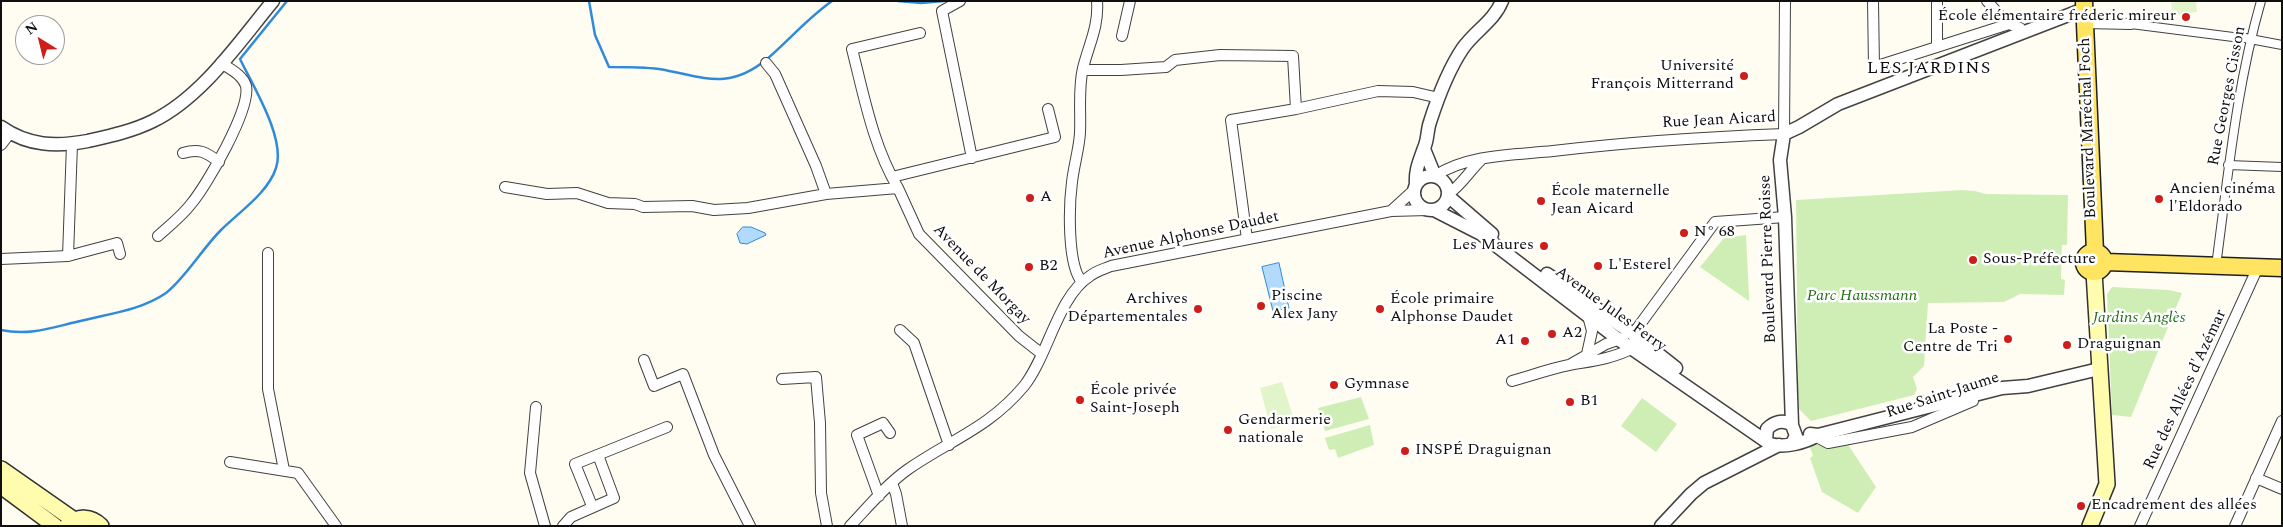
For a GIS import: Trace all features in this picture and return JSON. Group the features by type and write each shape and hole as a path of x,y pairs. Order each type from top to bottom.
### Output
{"main road":[{"name":"Boulevard Maréchal Foch","path":"2084,10 2098,262"},
{"path":"2090,526 2107,484 2099,369 2098,262 2282,268"},
{"path":"1,468 71,523 89,518 101,526"},
{"path":"1,486 55,526"}],"street":[{"path":"1,145 6,130 21,139 43,145 72,144 130,131 154,120 179,105 203,84 274,1"},
{"path":"960,1 942,11 972,158"},
{"path":"1082,282 1076,274 1070,218 1072,182 1080,134 1083,70 1098,18 1097,1"},
{"path":"1122,36 1130,1"},
{"path":"1481,159 1463,177 1459,186 1448,195 1445,203 1431,210 1417,202 1415,188 1420,154 1424,149 1429,124 1439,98 1464,47 1498,11 1502,1"},
{"path":"1784,134 1785,1"},
{"path":"1873,1 1874,67 2009,24"},
{"path":"1937,1 1938,47"},
{"path":"1987,1 2009,24 2020,28 2022,33"},
{"name":"Rue Georges Cisson","path":"2216,266 2228,164 2248,40 2261,1"},
{"path":"2084,10 2131,24 2234,37"},
{"name":"Rue Jean Aicard","path":"1435,176 1451,168 1481,159 1676,139 1784,134 1838,104 2084,10"},
{"name":"Avenue de Morgay","path":"920,33 852,49 874,133 919,234 1019,336 1042,354"},
{"path":"2248,40 2282,45"},
{"path":"1083,70 1166,67 1175,60 1220,55 1293,56 1296,109"},
{"path":"158,236 191,205 219,162 246,100 246,86 240,76 221,63"},
{"path":"766,63 775,74 816,166 826,194"},
{"path":"1247,239 1231,120 1296,109 1378,91 1413,92 1439,98"},
{"path":"892,177 1055,137 1048,109"},
{"name":"Boulevard Pierre Roisse","path":"1784,134 1780,160 1785,217 1790,430"},
{"path":"68,256 72,144"},
{"path":"183,153 194,149 206,152 219,162"},
{"path":"1424,149 1435,176 1445,182 1448,195"},
{"path":"2228,164 2282,167"},
{"path":"1391,211 1424,178 1435,176"},
{"path":"1459,186 1460,206"},
{"path":"506,187 547,194 577,193 608,203 635,204 643,207 692,206 714,210 748,208 826,194 898,188"},
{"name":"Avenue Jules Ferry","path":"1448,195 1489,232 1633,334 1748,422 1764,439"},
{"name":"Avenue Alphonse Daudet","path":"850,526 909,468 982,425 1000,411 1024,385 1042,354 1066,305 1082,282 1089,276 1110,266 1391,211 1431,210"},
{"name":"Avenue Jules Ferry","path":"1431,210 1481,234 1618,339 1764,439"},
{"path":"1569,365 1587,354 1633,334 1715,222 1785,217"},
{"path":"1,259 68,256 117,243 120,254"},
{"path":"268,253 268,389 284,470"},
{"name":"Rue des Allées d'Azémar","path":"2140,526 2258,267"},
{"path":"1587,354 1592,331 1588,316"},
{"path":"900,330 914,343 949,445"},
{"path":"1512,382 1569,365 1589,363 1620,355 1633,348 1633,334"},
{"path":"644,360 654,386 683,374 714,455 750,526"},
{"path":"1790,430 1802,442 1816,436 1992,390 2026,386 2099,369"},
{"path":"782,379 816,377 820,423 821,493 827,526"},
{"path":"536,408 530,473 545,526"},
{"path":"2235,526 2282,421"},
{"path":"879,496 857,435 883,423 890,433"},
{"path":"592,506 575,464 666,427"},
{"path":"1747,462 1764,439 1790,430"},
{"path":"1661,526 1691,494 1704,484 1779,446 1790,430"},
{"path":"1764,439 1770,444 1779,446"},
{"path":"563,526 571,517 592,506 614,498 598,455"},
{"path":"230,462 284,470 298,474 336,526"},
{"path":"2256,478 2282,488"},
{"path":"892,483 902,526"}],"green space":[{"path":"2196,1 2197,12 2173,15 2171,3"},
{"name":"Parc Haussmann","path":"1962,190 1986,194 2068,195 2067,245 2062,245 2061,279 2065,280 2064,295 2020,294 2004,302 1928,303 1924,366 1913,377 1917,389 1914,395 1811,421 1799,409 1798,395 1796,200"},
{"path":"1746,235 1749,301 1700,267 1724,238"},
{"name":"Jardins Anglès","path":"2112,287 2169,290 2182,293 2131,417 2112,415 2107,294"},
{"path":"1282,382 1295,422 1271,429 1260,388"},
{"path":"1361,397 1369,419 1325,431 1318,408"},
{"path":"1642,398 1677,424 1656,452 1621,426"},
{"path":"1370,425 1374,445 1338,458 1335,449 1329,450 1325,438"},
{"path":"1823,443 1847,443 1876,487 1858,513 1822,492 1810,458 1813,456 1810,447"}],"water":[{"path":"743,227 751,227 766,235 747,244 740,243 737,234"},
{"path":"1279,263 1289,308 1273,311 1262,267"}],"waterway":[{"path":"1,330 30,332 48,329 134,308 156,299 173,286 221,230 267,186 276,168 278,156 276,143 267,113 240,59 287,1"},
{"path":"589,1 595,35 609,67 659,69 714,79 727,79 753,69 767,59 832,1"},
{"path":"898,1 921,3 944,1"}],"place":[{"name":"École élémentaire fréderic mireur","path":"2186,17"},
{"name":"Université François Mitterrand","path":"1744,76"},
{"name":"A","path":"1030,198"},
{"name":"Ancien cinéma l'Eldorado","path":"2159,199"},
{"name":"École maternelle Jean Aicard","path":"1541,201"},
{"name":"N° 68","path":"1684,233"},
{"name":"Les Maures","path":"1544,246"},
{"name":"Sous-Préfecture","path":"1973,260"},
{"name":"L'Esterel","path":"1598,266"},
{"name":"B2","path":"1029,267"},
{"name":"Piscine Alex Jany","path":"1261,306"},
{"name":"Archives Départementales","path":"1198,309"},
{"name":"École primaire Alphonse Daudet","path":"1380,309"},
{"name":"A2","path":"1552,334"},
{"name":"La Poste - Centre de Tri","path":"2008,339"},
{"name":"A1","path":"1525,341"},
{"name":"Draguignan","path":"2067,345"},
{"name":"Gymnase","path":"1334,385"},
{"name":"École privée Saint-Joseph","path":"1080,400"},
{"name":"B1","path":"1570,402"},
{"name":"Gendarmerie nationale","path":"1228,430"},
{"name":"INSPÉ Draguignan","path":"1405,451"},
{"name":"Encadrement des allées","path":"2081,506"}],"district":[{"name":"LES JARDINS","path":"1929,69"}]}
